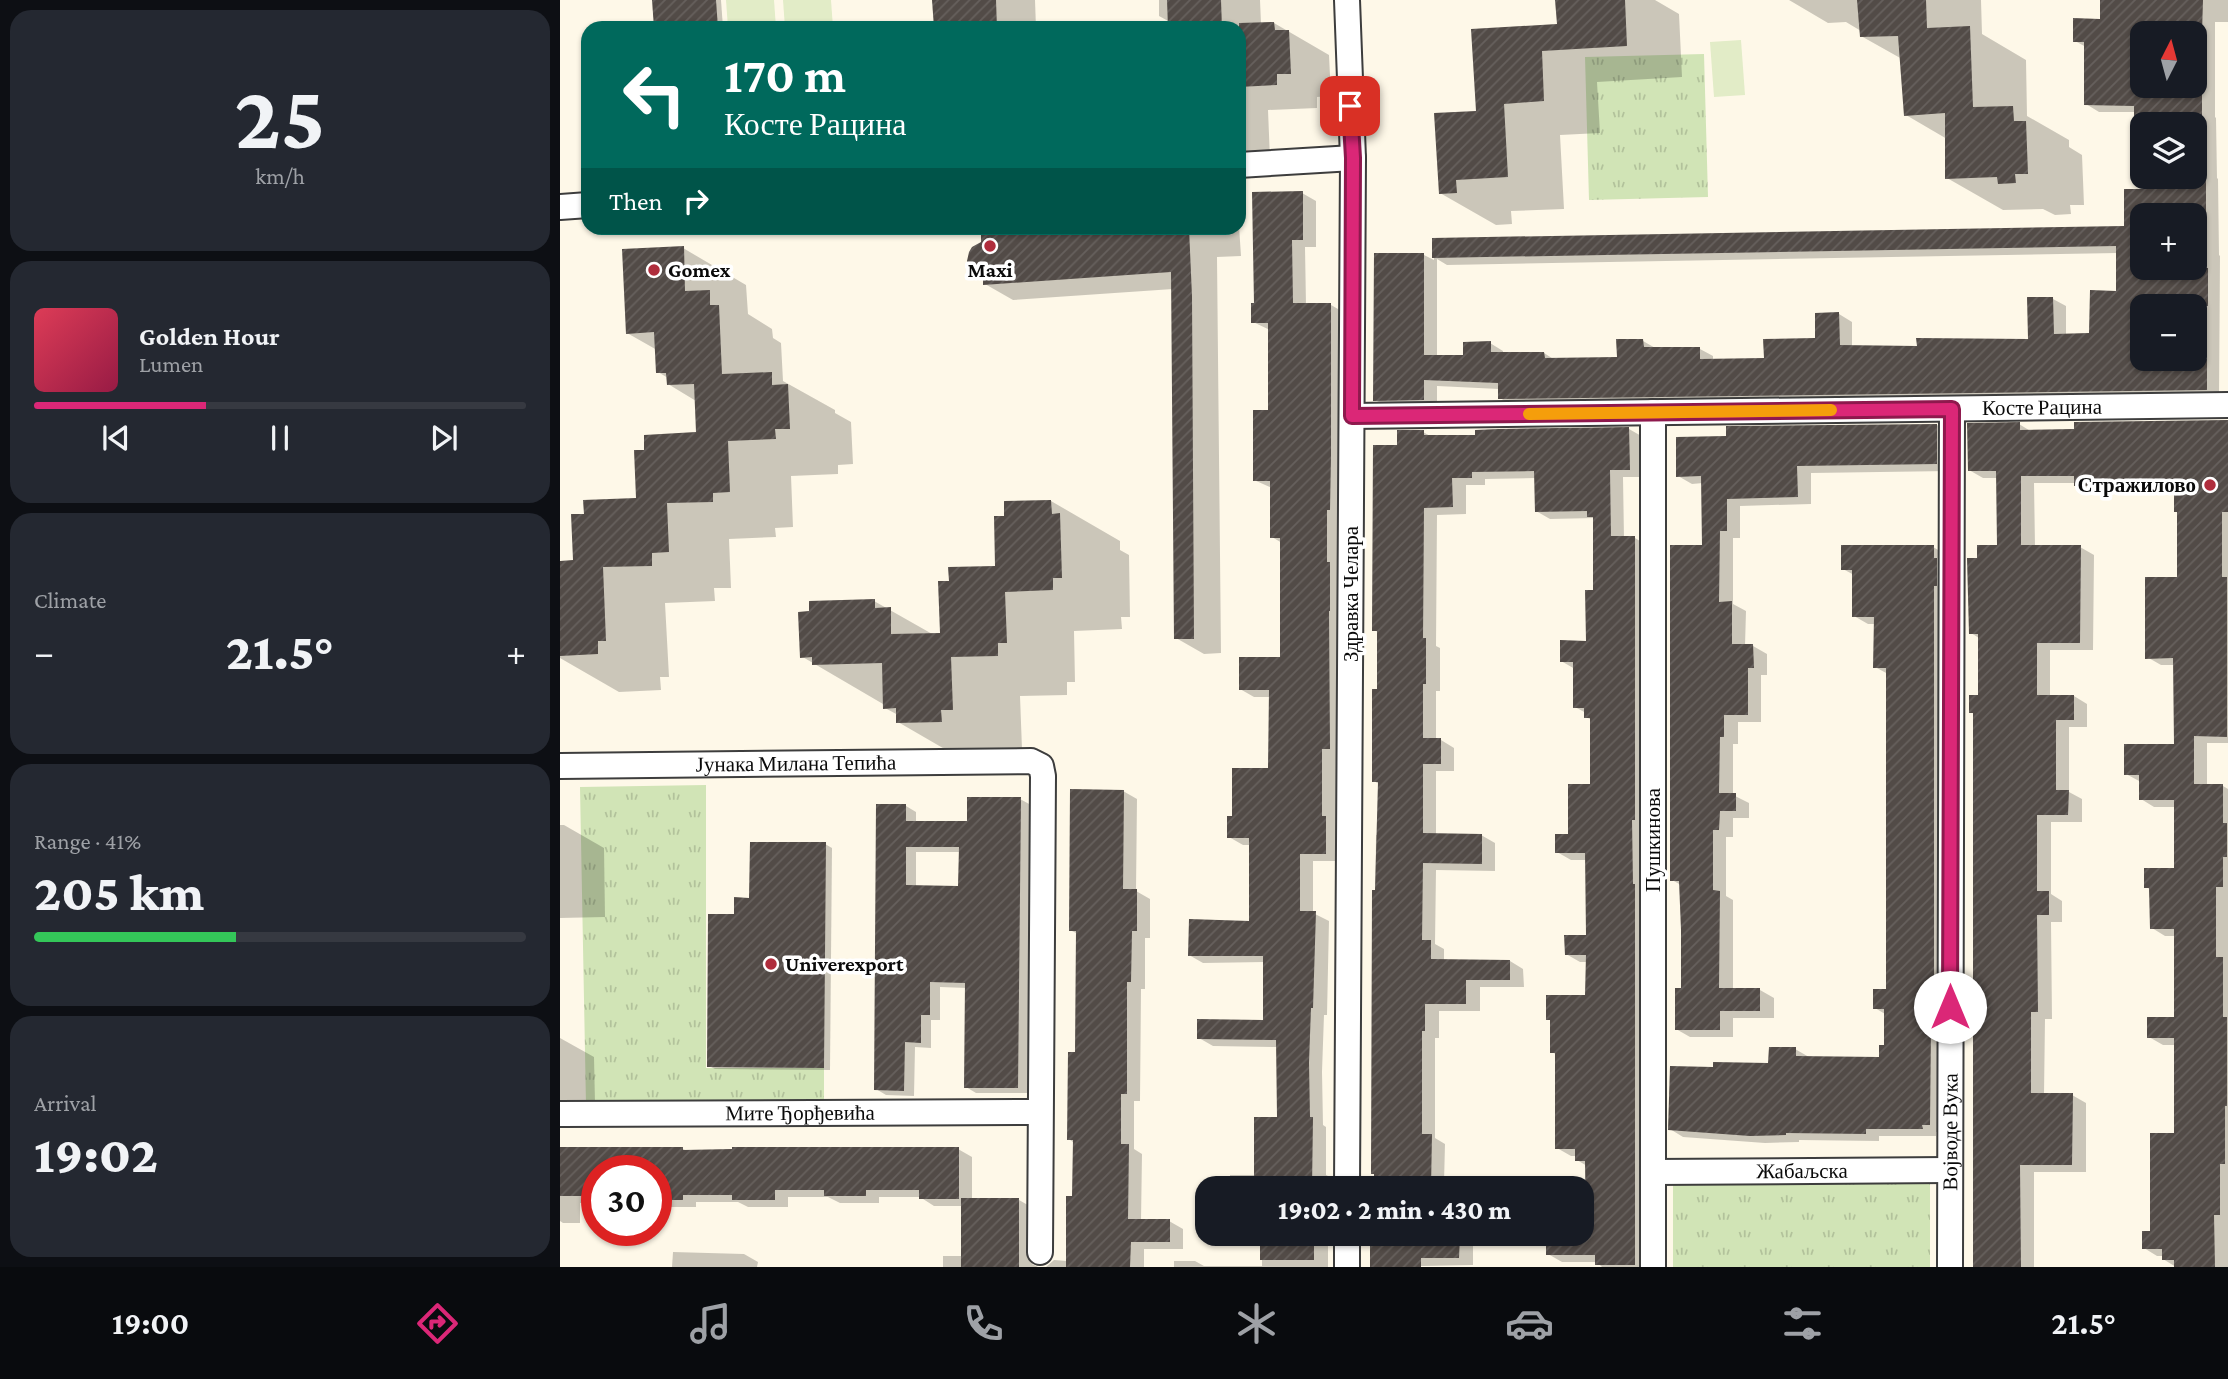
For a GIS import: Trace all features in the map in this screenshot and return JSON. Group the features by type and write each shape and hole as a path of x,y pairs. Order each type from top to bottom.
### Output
{"street":[{"name":"Здравка Челара","path":"1347,0 1353,158 1347,1176"},
{"path":"1246,165 1353,158"},
{"path":"560,207 581,206"},
{"name":"Косте Рацина","path":"1352,416 2228,405"},
{"name":"Војводе Вука","path":"1950,1267 1952,409"},
{"name":"Пушкинова","path":"1653,412 1653,1267"},
{"name":"Јунака Милана Тепића","path":"560,766 1031,761 1041,766 1040,1112"},
{"path":"1040,1112 1040,1252"},
{"name":"Мите Ђорђевића","path":"560,1114 1040,1112"},
{"name":"Жабаљска","path":"1653,1172 1949,1170"},
{"path":"1347,1246 1347,1267"}],"green space":[{"path":"726,0 774,0 776,21 728,21"},
{"path":"783,0 831,0 832,21 784,21"},
{"path":"1741,40 1745,95 1714,97 1710,42"},
{"path":"1704,54 1708,197 1589,200 1585,57"},
{"path":"706,785 706,1068 824,1068 824,1111 586,1105 580,787"},
{"path":"1673,1182 1930,1183 1930,1267 1673,1267"}],"building":[{"path":"652,0 716,0 718,21 654,21"},
{"path":"932,0 996,0 997,21 934,21"},
{"path":"1167,0 1221,0 1222,21 1168,21"},
{"path":"1555,0 1625,0 1627,46 1542,51 1544,101 1504,104 1508,177 1456,180 1457,193 1439,194 1434,113 1476,111 1471,29 1557,24"},
{"path":"1857,0 1926,0 1927,28 1970,26 1973,107 2013,106 2014,121 2026,121 2028,174 2015,174 2016,183 1998,184 1997,177 1945,179 1945,113 1904,116 1898,36 1860,37"},
{"path":"2100,0 2203,0 2202,21 2130,21 2130,98 2202,98 2202,112 2134,112 2134,106 2084,105 2084,42 2073,42 2073,18 2100,19"},
{"path":"1274,22 1275,30 1289,30 1291,74 1277,74 1277,85 1246,87 1246,23"},
{"path":"2124,189 2206,189 2206,203 2130,203 2130,280 2207,280 2208,268 2208,306 2207,294 2130,294 2130,371 2207,371 2207,390 1498,399 1498,383 1424,380 1424,400 1373,401 1374,253 1424,253 1424,355 1463,355 1463,342 1491,341 1491,352 1544,352 1545,358 1617,357 1616,339 1643,339 1644,347 1700,347 1700,359 1764,358 1763,339 1815,338 1815,313 1839,312 1840,345 1917,346 1916,338 2028,339 2027,297 2053,297 2054,334 2089,333 2090,290 2116,291 2116,246 1432,258 1432,238 2124,226"},
{"path":"1303,191 1303,240 1292,240 1293,303 1331,303 1330,510 1327,510 1327,562 1330,562 1330,749 1322,749 1322,816 1326,816 1326,854 1300,854 1300,911 1316,911 1309,1063 1310,1117 1313,1117 1312,1176 1254,1176 1254,1117 1277,1117 1276,1040 1197,1039 1197,1019 1263,1020 1263,956 1188,956 1189,919 1249,921 1249,838 1227,838 1227,816 1232,816 1232,768 1268,768 1269,690 1239,690 1239,657 1280,657 1280,538 1270,538 1270,481 1253,481 1253,410 1268,410 1268,323 1251,323 1251,303 1254,303 1252,192"},
{"path":"981,235 1189,235 1194,639 1174,639 1171,272 983,285 983,278 969,267 967,261 972,247 981,242"},
{"path":"684,246 685,291 710,290 710,305 719,305 722,374 772,372 772,385 788,384 790,429 775,429 776,439 728,441 730,492 713,493 713,502 667,503 669,552 652,553 652,566 603,567 606,641 598,641 598,654 560,656 560,561 573,560 571,514 584,514 583,500 636,498 634,450 644,450 644,435 696,432 694,384 667,385 666,373 656,373 654,332 626,334 622,249"},
{"path":"2228,420 2228,512 2222,512 2222,577 2227,577 2227,737 2194,736 2194,784 2223,784 2223,823 2227,823 2227,857 2223,857 2223,887 2216,887 2216,957 2223,957 2223,1017 2227,1017 2227,1106 2225,1164 2220,1164 2220,1215 2214,1215 2215,1267 2174,1267 2174,1260 2162,1260 2162,1249 2142,1249 2142,1231 2150,1231 2150,1133 2174,1133 2174,1038 2147,1038 2147,1017 2174,1017 2174,929 2150,929 2149,888 2144,888 2144,868 2174,868 2174,800 2139,800 2139,775 2124,775 2124,744 2174,744 2173,658 2145,659 2145,577 2177,577 2174,481 2074,486 2074,476 2021,476 2021,545 2081,545 2080,643 2037,643 2037,695 2074,695 2074,720 2056,720 2056,790 2069,790 2068,815 2037,815 2037,891 2049,891 2049,915 2037,915 2038,1012 2031,1012 2031,1093 2073,1093 2072,1165 2020,1165 2021,1267 1973,1267 1973,713 1969,713 1969,695 1978,695 1978,634 1969,634 1967,558 1977,558 1977,545 1997,545 1996,471 1968,471 1967,423 2020,422 2020,430 2074,429 2074,422"},
{"path":"1937,424 1937,464 1797,466 1798,497 1727,499 1727,531 1720,531 1719,602 1732,601 1732,644 1753,644 1754,668 1748,668 1748,715 1724,715 1724,737 1720,737 1719,793 1736,793 1736,811 1720,811 1719,830 1713,830 1713,890 1720,891 1719,988 1760,988 1760,1011 1720,1011 1720,1030 1675,1030 1675,988 1681,988 1681,930 1679,881 1670,881 1670,545 1702,545 1701,476 1676,477 1676,437 1726,436 1726,426"},
{"path":"1629,427 1630,470 1610,470 1611,536 1635,536 1635,820 1632,820 1635,884 1635,1265 1595,1265 1595,1255 1546,1255 1546,1246 1594,1246 1594,1176 1585,1176 1585,1161 1575,1161 1575,1149 1555,1149 1555,1053 1550,1053 1550,1020 1546,1020 1546,995 1585,995 1586,955 1565,955 1564,935 1586,935 1585,853 1555,853 1555,834 1568,834 1568,784 1590,784 1590,718 1584,718 1584,708 1573,708 1573,662 1560,662 1560,640 1586,641 1585,590 1593,590 1593,517 1587,517 1587,511 1535,512 1534,471 1472,472 1472,478 1452,478 1453,507 1424,508 1423,638 1426,638 1426,684 1423,684 1423,738 1441,738 1441,764 1423,764 1423,833 1482,834 1482,864 1423,863 1422,940 1431,940 1431,959 1510,960 1510,980 1466,980 1466,1004 1425,1004 1425,1031 1422,1031 1422,1134 1432,1134 1431,1176 1371,1174 1372,890 1375,890 1378,782 1372,782 1372,689 1377,689 1377,631 1372,631 1373,445 1397,445 1397,430 1424,430 1424,435 1475,435 1475,430"},
{"path":"1051,500 1052,514 1060,513 1062,578 1053,578 1053,590 1005,592 1007,643 998,643 998,656 951,657 953,710 941,710 942,722 896,723 896,708 883,709 882,663 812,665 812,657 800,658 798,612 809,611 809,601 875,599 875,608 891,607 891,634 940,633 938,581 949,581 948,567 995,566 994,516 1004,516 1004,501"},
{"path":"1841,545 1934,545 1934,558 1937,558 1937,586 1934,586 1934,1027 1931,1027 1930,1125 1922,1125 1923,1129 1866,1129 1866,1134 1786,1133 1750,1136 1668,1130 1670,1066 1713,1067 1713,1062 1768,1063 1769,1047 1796,1047 1796,1056 1879,1057 1879,1045 1884,1045 1884,1009 1873,1009 1873,989 1886,989 1886,668 1873,668 1874,617 1852,617 1852,570 1841,570"},
{"path":"1070,789 1124,790 1123,889 1137,889 1137,931 1132,931 1131,982 1127,982 1127,1094 1121,1094 1121,1144 1129,1144 1128,1219 1170,1219 1170,1242 1131,1242 1130,1267 1066,1267 1066,1196 1072,1196 1073,1140 1067,1140 1068,1052 1075,1052 1076,931 1069,931"},
{"path":"967,797 1021,797 1018,1088 964,1088 965,983 930,982 930,1015 921,1015 921,1043 905,1042 904,1091 874,1090 876,804 906,804 906,821 967,821","holes":["906,847 959,847 958,886 906,885"]},
{"path":"750,842 826,842 824,1068 707,1067 708,914 734,914 734,897 749,898"},
{"path":"560,1147 683,1147 683,1150 732,1147 959,1147 959,1199 919,1199 919,1190 866,1190 866,1196 824,1196 824,1190 775,1190 775,1200 732,1200 732,1195 683,1195 683,1200 672,1200 672,1155 581,1155 581,1196 560,1196"},
{"path":"961,1198 1019,1198 1019,1267 961,1267"},
{"path":"1260,1246 1314,1246 1314,1260 1260,1260"},
{"path":"1370,1246 1460,1246 1459,1258 1421,1258 1421,1267 1370,1267"}],"slow traffic":[{"path":"1529,414 1831,410"}],"place":[{"name":"Maxi","path":"990,246"},
{"name":"Gomex","path":"654,270"},
{"name":"Стражилово","path":"2210,485"},
{"name":"Univerexport","path":"771,964"}],"route":[{"path":"1350,106 1353,158 1352,416 1952,409 1950,1007"}]}
